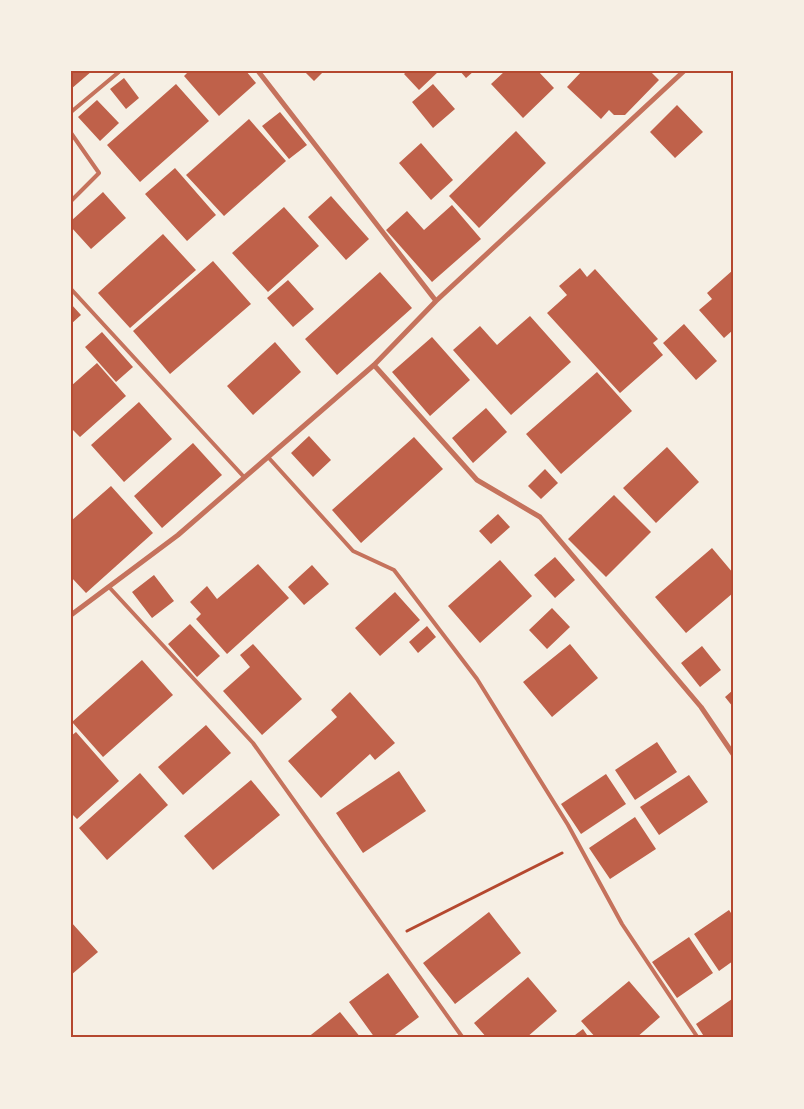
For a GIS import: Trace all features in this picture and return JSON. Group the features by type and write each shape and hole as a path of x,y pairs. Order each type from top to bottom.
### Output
{"street":[{"path":"258,71 436,301"},
{"path":"71,615 178,535 374,365 436,301 684,71"},
{"path":"374,365 476,480 540,517 701,707 733,754"}],"lane":[{"path":"71,112 120,71"},
{"path":"673,71 679,76"},
{"path":"71,133 99,173 71,201"},
{"path":"71,289 244,477"},
{"path":"268,457 353,552 394,570 477,679 579,845 622,924 698,1038"},
{"path":"109,587 253,743 463,1038"}],"path":[{"path":"393,938 579,845"}],"building":[{"path":"71,71 92,71 71,89"},
{"path":"189,71 246,71 256,83 219,116 184,76"},
{"path":"304,71 324,71 314,81"},
{"path":"407,71 439,71 419,90 404,74"},
{"path":"460,71 474,71 466,78"},
{"path":"505,71 538,71 554,88 523,118 491,84"},
{"path":"582,71 650,71 659,80 625,115 614,115 609,110 601,119 567,87"},
{"path":"124,78 139,98 126,109 110,89"},
{"path":"176,84 209,121 140,182 107,145"},
{"path":"433,84 455,109 433,128 412,102"},
{"path":"97,100 119,123 100,141 78,117"},
{"path":"677,105 703,132 675,158 650,132"},
{"path":"280,112 307,145 289,159 262,126"},
{"path":"249,119 286,161 224,216 186,175"},
{"path":"516,131 546,163 479,228 449,196"},
{"path":"421,143 453,180 431,200 399,163"},
{"path":"175,168 216,215 187,241 145,194"},
{"path":"103,192 126,218 91,249 71,227 71,221"},
{"path":"331,196 369,239 346,260 308,217"},
{"path":"452,205 481,239 432,282 386,230 407,211 424,230"},
{"path":"284,207 319,246 268,292 232,253"},
{"path":"163,234 196,270 130,328 98,293"},
{"path":"213,261 251,304 170,374 133,331"},
{"path":"580,268 587,277 595,269 658,339 653,343 663,355 620,393 547,313 567,295 559,286"},
{"path":"733,270 733,330 724,338 699,310 712,299 707,293"},
{"path":"380,272 412,308 337,375 305,339"},
{"path":"288,280 314,309 293,327 267,298"},
{"path":"71,304 81,315 71,324"},
{"path":"530,316 571,362 511,415 453,350 480,326 497,345"},
{"path":"684,324 717,361 696,380 663,343"},
{"path":"102,332 133,367 116,382 85,347"},
{"path":"432,337 470,380 430,416 392,372"},
{"path":"275,342 301,372 253,415 227,386"},
{"path":"97,363 126,396 80,437 71,428 71,386"},
{"path":"597,372 632,411 561,474 526,434"},
{"path":"139,402 172,439 124,482 91,445"},
{"path":"486,408 507,432 473,463 452,438"},
{"path":"309,436 331,460 313,477 291,453"},
{"path":"414,437 443,469 361,543 332,510"},
{"path":"193,443 222,475 162,528 134,496"},
{"path":"667,447 699,482 656,523 623,488"},
{"path":"545,469 558,483 541,499 528,486"},
{"path":"111,486 153,533 86,593 71,577 71,521"},
{"path":"614,495 651,532 606,577 568,539"},
{"path":"498,514 510,527 491,544 479,531"},
{"path":"712,548 733,573 733,593 686,633 655,597"},
{"path":"555,557 575,580 555,598 534,575"},
{"path":"500,560 532,596 480,643 448,606"},
{"path":"258,564 289,598 227,654 196,619 201,614 190,602 207,586 217,599"},
{"path":"312,565 329,584 304,605 288,587"},
{"path":"154,575 174,601 152,618 132,592"},
{"path":"395,592 420,620 380,656 355,628"},
{"path":"552,608 570,627 547,649 529,630"},
{"path":"190,624 220,656 197,677 168,644"},
{"path":"427,626 436,637 418,653 409,642"},
{"path":"253,644 302,699 262,735 223,691 250,667 240,655"},
{"path":"570,644 598,678 552,717 523,682"},
{"path":"702,646 721,670 700,687 681,663"},
{"path":"142,660 173,695 103,757 72,722"},
{"path":"733,690 733,707 725,697"},
{"path":"350,692 395,743 375,760 370,754 321,798 288,761 337,717 331,710"},
{"path":"206,725 231,753 183,795 158,767"},
{"path":"76,732 119,781 77,819 71,813 71,736"},
{"path":"657,742 677,772 635,800 615,770"},
{"path":"399,771 426,811 363,853 336,813"},
{"path":"140,773 168,805 107,860 79,828"},
{"path":"606,774 626,804 581,834 561,804"},
{"path":"689,775 708,802 659,835 640,807"},
{"path":"251,780 280,815 213,870 184,836"},
{"path":"635,817 656,849 610,879 589,848"},
{"path":"729,910 733,916 733,961 719,971 694,934"},
{"path":"489,912 521,953 455,1004 423,963"},
{"path":"71,922 98,952 71,975"},
{"path":"689,937 713,973 677,998 652,962"},
{"path":"388,973 419,1017 391,1038 375,1038 349,1002"},
{"path":"528,977 557,1011 526,1038 487,1038 474,1023"},
{"path":"629,981 660,1017 636,1038 596,1038 581,1021"},
{"path":"732,999 733,1038 705,1038 696,1024"},
{"path":"340,1012 361,1038 307,1038"},
{"path":"583,1029 589,1038 571,1038"}]}
